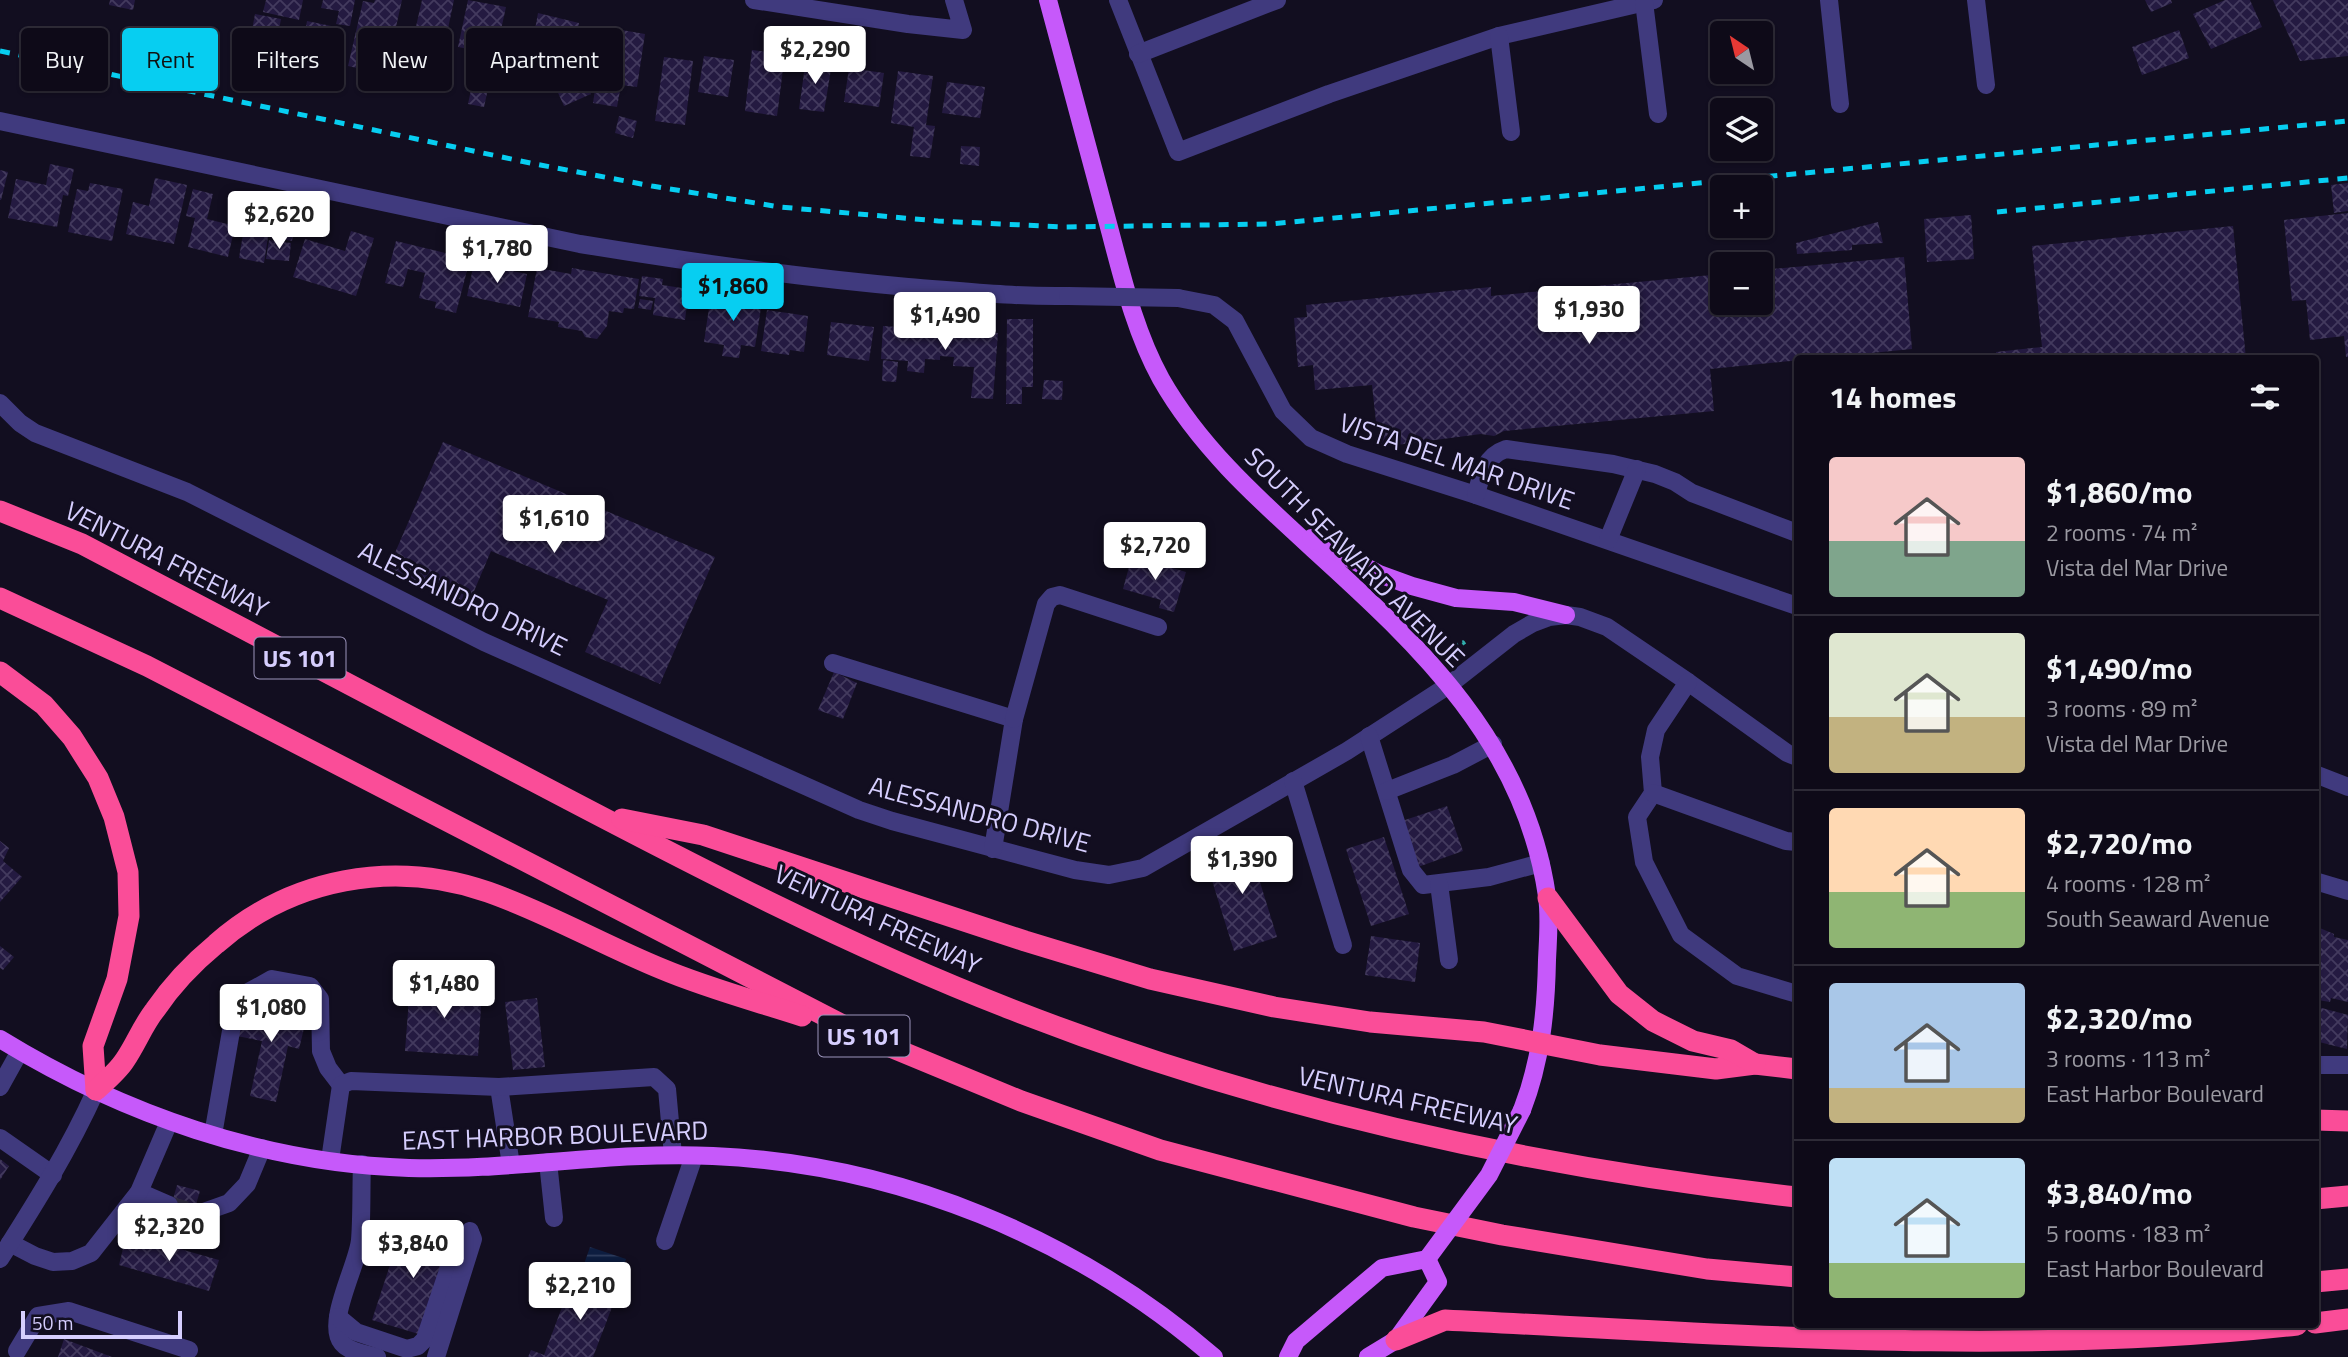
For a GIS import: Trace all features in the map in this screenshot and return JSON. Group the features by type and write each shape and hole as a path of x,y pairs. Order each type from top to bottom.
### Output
{"highway":[{"name":"VENTURA FREEWAY","path":"0,511 82,544 596,814 795,914 908,967 1013,1010 1166,1065 1308,1108 1444,1141 1626,1174 1794,1197"},
{"name":"US 101","path":"0,598 147,666 864,1036 1021,1101 1160,1150 1414,1217 1502,1235 1707,1269 1794,1277"},
{"path":"0,672 44,705 72,737 98,778 114,817 128,872 129,916 117,979 93,1046 96,1090"},
{"path":"596,814 703,835 1150,979 1274,1007 1370,1022 1484,1032 1600,1055 1716,1069 1755,1063 1794,1069"},
{"path":"96,1090 124,1062 154,1011 184,973 251,917 285,898 321,885 378,875 432,877 486,891 663,970 864,1036"},
{"path":"1548,898 1619,994 1653,1021 1693,1041 1731,1050 1755,1063"},
{"path":"2319,1120 2348,1121"},
{"path":"2319,1199 2348,1196"},
{"path":"2319,1282 2348,1279"},
{"path":"2319,1323 2348,1319"},
{"path":"1393,1348 1446,1320 1872,1342 2013,1343 2223,1334 2272,1328"}],"main road":[{"name":"SOUTH SEAWARD AVENUE","path":"1048,0 1135,320 1161,378 1190,424 1225,466 1393,623 1448,685 1493,744 1512,780 1541,863 1548,898 1548,989 1542,1043 1529,1093 1489,1175 1427,1259"},
{"path":"1286,525 1379,574 1412,586 1456,598 1514,601 1566,615"},
{"name":"EAST HARBOR BOULEVARD","path":"0,1039 52,1071 169,1122 262,1148 330,1160 408,1168 511,1165 632,1156 694,1156 762,1160 822,1169 910,1190 960,1206 1020,1231 1107,1278 1148,1304 1214,1357"},
{"path":"1288,1357 1296,1341 1382,1268 1427,1259 1438,1282 1393,1348 1368,1357"}],"street":[{"path":"754,0 811,5 963,30 954,0"},
{"path":"1118,0 1178,152 1329,94 1499,36 1649,1 1658,114"},
{"path":"1138,54 1277,0"},
{"path":"1829,0 1840,104"},
{"path":"1976,0 1986,85"},
{"path":"1499,36 1511,132"},
{"name":"VISTA DEL MAR DRIVE","path":"0,121 580,244 667,259 823,279 950,290 1202,301 1214,305 1235,321 1283,411 1311,438 1347,454 1476,495 1794,605"},
{"name":"ALESSANDRO DRIVE","path":"0,403 20,423 35,433 187,492 484,642 859,810 993,849 1075,870 1109,875 1143,868 1347,751 1448,685 1524,628 1549,617 1566,615"},
{"path":"1476,495 1482,470 1496,453 1506,449 1637,469 1794,532"},
{"path":"1608,540 1637,469"},
{"path":"993,849 1014,719 1046,604 1052,597 1060,595 1158,627"},
{"path":"1566,615 1607,627 1794,756"},
{"path":"833,663 1014,719"},
{"path":"1688,681 1656,730 1650,757 1653,793 1637,817 1644,862 1681,935 1737,976 1794,993"},
{"path":"1369,736 1411,870 1423,885 1489,877 1541,863"},
{"path":"1387,791 1453,765 1493,744"},
{"path":"2319,776 2348,787"},
{"path":"1293,781 1343,944"},
{"path":"1653,793 1794,842"},
{"path":"2319,882 2348,891"},
{"path":"1439,884 1449,961"},
{"path":"213,1135 235,1008 243,995 272,979 310,986 320,999 321,1051 328,1068 341,1086 330,1160"},
{"path":"0,1087 20,1051"},
{"path":"2319,1065 2348,1065"},
{"path":"341,1086 351,1081 369,1081 499,1087 654,1077 667,1090 673,1155"},
{"path":"499,1087 511,1165"},
{"path":"0,1259 77,1132 96,1090"},
{"path":"10,1243 53,1262 72,1261 91,1253 139,1192 169,1122"},
{"path":"0,1138 52,1175"},
{"path":"198,1214 229,1203 247,1184 262,1148"},
{"path":"664,1241 694,1156"},
{"path":"548,1163 554,1218"},
{"path":"362,1164 360,1242 338,1317 337,1331 342,1343 350,1349 377,1357"},
{"path":"139,1192 169,1205"},
{"path":"338,1317 356,1332 407,1349 418,1346 425,1339 454,1253 470,1231 473,1239 436,1357"},
{"path":"17,1351 37,1316 69,1311 190,1350"}],"path":[{"path":"1455,646 1463,642 1465,645"}],"water":[{"path":"590,1247 626,1259 620,1279 583,1267"}],"building":[{"path":"110,0 135,0 133,10 109,5"},
{"path":"266,0 303,0 299,20 263,12"},
{"path":"323,0 355,0 350,26 336,24 339,11 321,8"},
{"path":"375,0 402,0 396,28 358,28 358,68 348,66 363,1 374,3"},
{"path":"422,0 454,0 448,28 416,28"},
{"path":"468,0 506,7 501,28 466,28 466,49 458,47"},
{"path":"2145,0 2171,0 2172,3 2151,12"},
{"path":"2225,0 2250,0 2262,27 2211,49 2193,14"},
{"path":"2273,0 2348,0 2348,56 2300,61"},
{"path":"538,13 579,23 578,28 535,28"},
{"path":"255,14 281,19 279,28 252,28"},
{"path":"307,21 336,27 336,28 306,28"},
{"path":"623,30 645,34 637,87 623,85"},
{"path":"2179,30 2189,58 2142,75 2132,47"},
{"path":"752,50 785,54 777,116 745,111"},
{"path":"704,56 734,60 728,97 698,92"},
{"path":"664,57 693,61 685,125 655,121"},
{"path":"806,59 832,63 824,112 799,109"},
{"path":"849,68 884,73 879,107 844,102"},
{"path":"898,71 933,76 926,125 935,126 930,158 910,156 914,127 891,123"},
{"path":"947,82 985,87 980,118 942,113"},
{"path":"471,91 488,91 484,107 468,104"},
{"path":"557,91 590,91 591,94 564,106"},
{"path":"595,91 620,91 617,107 593,103"},
{"path":"619,116 637,121 633,138 615,133"},
{"path":"961,146 980,147 979,166 960,164"},
{"path":"50,164 74,169 68,196 63,195 57,227 8,218 16,179 46,185"},
{"path":"0,170 8,172 1,200 0,200"},
{"path":"155,178 187,185 174,244 126,234 133,202 149,206"},
{"path":"90,183 123,189 112,241 68,232 77,189 88,191"},
{"path":"2348,183 2348,211 2334,213 2331,185"},
{"path":"193,189 213,194 207,219 235,226 228,257 188,247 195,218 186,216"},
{"path":"247,210 296,218 292,241 268,237 264,263 239,258"},
{"path":"2348,213 2346,357 2344,336 2310,340 2306,300 2292,301 2284,220"},
{"path":"1971,215 1974,259 1927,262 1924,219"},
{"path":"1878,222 1883,243 1852,245 1852,250 1797,254 1796,243"},
{"path":"2233,226 2246,355 1996,355 1996,352 2042,347 2032,246"},
{"path":"351,231 374,238 356,296 293,277 305,239 345,251"},
{"path":"269,240 291,243 289,261 266,259"},
{"path":"396,241 470,259 456,313 435,308 436,302 419,298 425,273 408,269 403,287 385,283"},
{"path":"1904,257 1912,349 1851,355 1794,355 1794,361 1710,369 1714,411 1504,431 1494,436 1481,434 1381,447 1372,385 1315,390 1313,365 1298,367 1294,318 1307,317 1306,305 1491,287 1491,296 1710,275 1710,315 1773,315 1773,269"},
{"path":"474,263 527,274 520,307 467,296"},
{"path":"537,268 571,274 572,268 639,279 634,309 624,308 623,313 609,311 607,326 597,339 585,337 582,331 558,327 559,322 528,317"},
{"path":"642,276 663,279 662,285 689,289 685,320 653,315 655,298 639,296"},
{"path":"711,294 762,301 755,347 741,345 739,358 722,356 724,345 704,342"},
{"path":"640,299 653,301 651,310 638,308"},
{"path":"767,310 808,316 804,352 790,350 789,355 761,351"},
{"path":"1007,319 1033,319 1033,387 1022,387 1022,404 1006,404"},
{"path":"831,322 874,327 869,361 827,355"},
{"path":"883,326 998,333 993,399 971,398 974,367 953,366 954,357 925,359 924,373 907,371 908,361 881,359"},
{"path":"883,360 898,362 896,382 882,381"},
{"path":"1044,380 1063,381 1062,400 1042,399"},
{"path":"443,442 715,557 660,684 585,652 608,600 491,551 469,603 388,569"},
{"path":"1132,556 1186,572 1174,612 1159,608 1161,600 1123,589"},
{"path":"834,672 857,683 843,719 818,710"},
{"path":"1447,806 1463,851 1415,868 1399,822"},
{"path":"1384,837 1409,914 1371,926 1346,849"},
{"path":"0,841 9,848 3,861 22,877 0,902"},
{"path":"1249,844 1254,860 1263,857 1269,876 1259,879 1277,937 1234,951 1205,858"},
{"path":"2319,928 2334,934 2334,937 2348,940 2348,1002 2331,998 2330,1002 2319,1000"},
{"path":"1371,936 1420,943 1415,982 1365,975"},
{"path":"0,946 14,957 3,970 0,968"},
{"path":"410,985 482,989 478,1056 405,1051"},
{"path":"537,998 545,1067 513,1070 505,1002"},
{"path":"245,1002 307,1016 299,1049 288,1046 276,1102 250,1096 262,1041 237,1036"},
{"path":"2319,1007 2348,1015 2347,1049 2319,1042"},
{"path":"0,1159 9,1166 0,1180"},
{"path":"177,1185 200,1191 187,1235 165,1228"},
{"path":"403,1225 453,1238 422,1335 372,1320"},
{"path":"134,1236 219,1260 209,1291 119,1265 126,1237"},
{"path":"573,1278 617,1294 593,1357 528,1357 531,1350 544,1355"},
{"path":"64,1339 112,1357 58,1357"}],"tunnel":[{"path":"169,1205 198,1214"}],"railway":[{"path":"0,51 535,164 652,186 780,207 938,221 1065,227 1271,224 2348,121"},
{"path":"1997,212 2348,178"}]}
